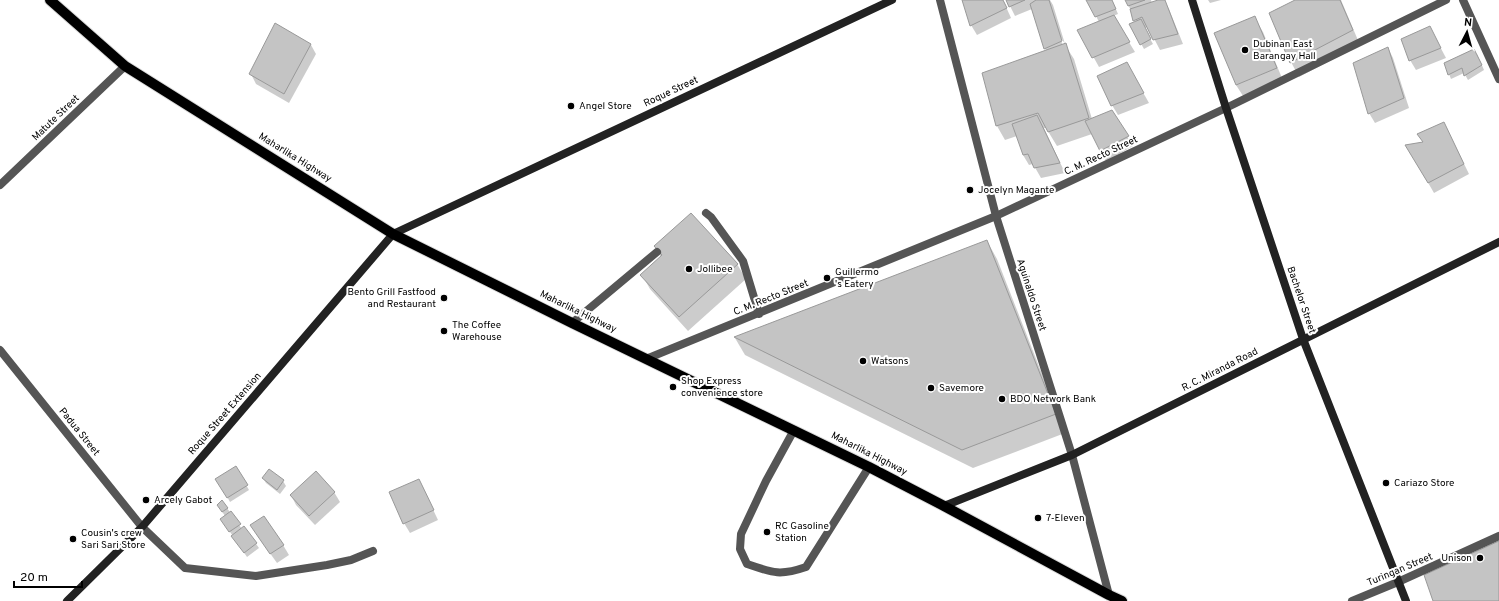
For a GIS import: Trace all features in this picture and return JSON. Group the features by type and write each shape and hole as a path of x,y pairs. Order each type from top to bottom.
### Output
{"main road":[{"name":"Maharlika Highway","path":"50,0 125,66 393,234 868,467 944,506 1109,598 1122,601"}],"street":[{"name":"Roque Street","path":"393,234 892,0"},
{"name":"Aguinaldo Street","path":"940,0 996,216 1072,455 1109,598"},
{"name":"Bachelor Street","path":"1192,0 1226,108 1303,339 1406,601"},
{"name":"C. M. Recto Street","path":"646,359 996,216 1226,108 1446,0"},
{"path":"1463,0 1499,79"},
{"name":"Matute Street","path":"0,185 125,66"},
{"path":"706,213 711,217 743,261 759,314"},
{"name":"Roque Street Extension","path":"67,601 142,527 393,234"},
{"name":"R. C. Miranda Road","path":"944,506 1072,455 1499,242"},
{"path":"572,323 657,252"},
{"name":"Padua Street","path":"0,350 142,527 186,568 256,576 351,560 373,550"},
{"path":"794,430 766,481 741,534 740,549 747,564 770,572 789,573 806,567 868,467"},
{"name":"Turingan Street","path":"1352,601 1398,582 1499,536"}],"building":[{"path":"962,0 1003,0 1007,8 970,26"},
{"path":"1006,0 1025,0 1009,7"},
{"path":"1036,0 1049,0 1062,41 1044,49 1030,4"},
{"path":"1086,0 1112,0 1116,9 1095,17"},
{"path":"1125,0 1145,0 1128,6"},
{"path":"1158,0 1165,0 1178,34 1153,40 1142,17 1133,21 1130,9"},
{"path":"1295,0 1340,0 1353,30 1290,63 1269,13"},
{"path":"1114,15 1130,42 1092,58 1077,30"},
{"name":"Dubinan East Barangay Hall","path":"1255,16 1277,68 1236,85 1214,33"},
{"path":"1141,19 1151,39 1140,45 1129,24"},
{"path":"275,23 311,44 284,94 249,74"},
{"path":"1430,26 1441,48 1409,61 1401,39"},
{"path":"1066,43 1089,118 1048,132 1038,113 996,126 982,73"},
{"path":"1388,47 1404,98 1368,114 1353,63"},
{"path":"1474,49 1482,65 1464,76 1462,68 1448,75 1444,63"},
{"path":"1127,62 1144,93 1111,106 1097,76"},
{"path":"1112,110 1129,136 1100,151 1085,121"},
{"path":"1037,115 1060,163 1034,168 1028,154 1023,155 1012,124"},
{"path":"1444,122 1464,164 1428,183 1405,145 1423,142 1417,134"},
{"name":"Jollibee","path":"691,213 738,264 679,317 640,275 662,255 654,246"},
{"path":"987,240 1056,414 962,450 734,337"},
{"path":"236,466 248,485 227,498 215,479"},
{"path":"269,469 284,480 277,490 262,478"},
{"path":"316,471 335,492 309,516 290,495"},
{"path":"419,479 434,510 403,524 389,492"},
{"path":"222,500 228,508 222,512 217,505"},
{"path":"231,511 241,524 229,532 220,519"},
{"path":"264,516 284,545 270,554 250,525"},
{"path":"244,526 257,543 244,553 231,536"},
{"name":"Unison","path":"1499,541 1499,601 1433,601 1424,575"}],"place":[{"name":"Dubinan East Barangay Hall","path":"1245,50"},
{"name":"Angel Store","path":"571,106"},
{"name":"Jocelyn Magante","path":"970,190"},
{"name":"Jollibee","path":"689,269"},
{"name":"Guillermo 's Eatery","path":"827,278"},
{"name":"Bento Grill Fastfood and Restaurant","path":"444,298"},
{"name":"The Coffee Warehouse","path":"444,331"},
{"name":"Watsons","path":"863,361"},
{"name":"Shop Express convenience store","path":"673,387"},
{"name":"Savemore","path":"931,388"},
{"name":"BDO Network Bank","path":"1002,399"},
{"name":"Cariazo Store","path":"1386,483"},
{"name":"Arcely Gabot","path":"146,500"},
{"name":"7-Eleven","path":"1038,518"},
{"name":"RC Gasoline Station","path":"767,532"},
{"name":"Cousin's crew Sari Sari Store","path":"73,539"},
{"name":"Unison","path":"1480,558"}]}
